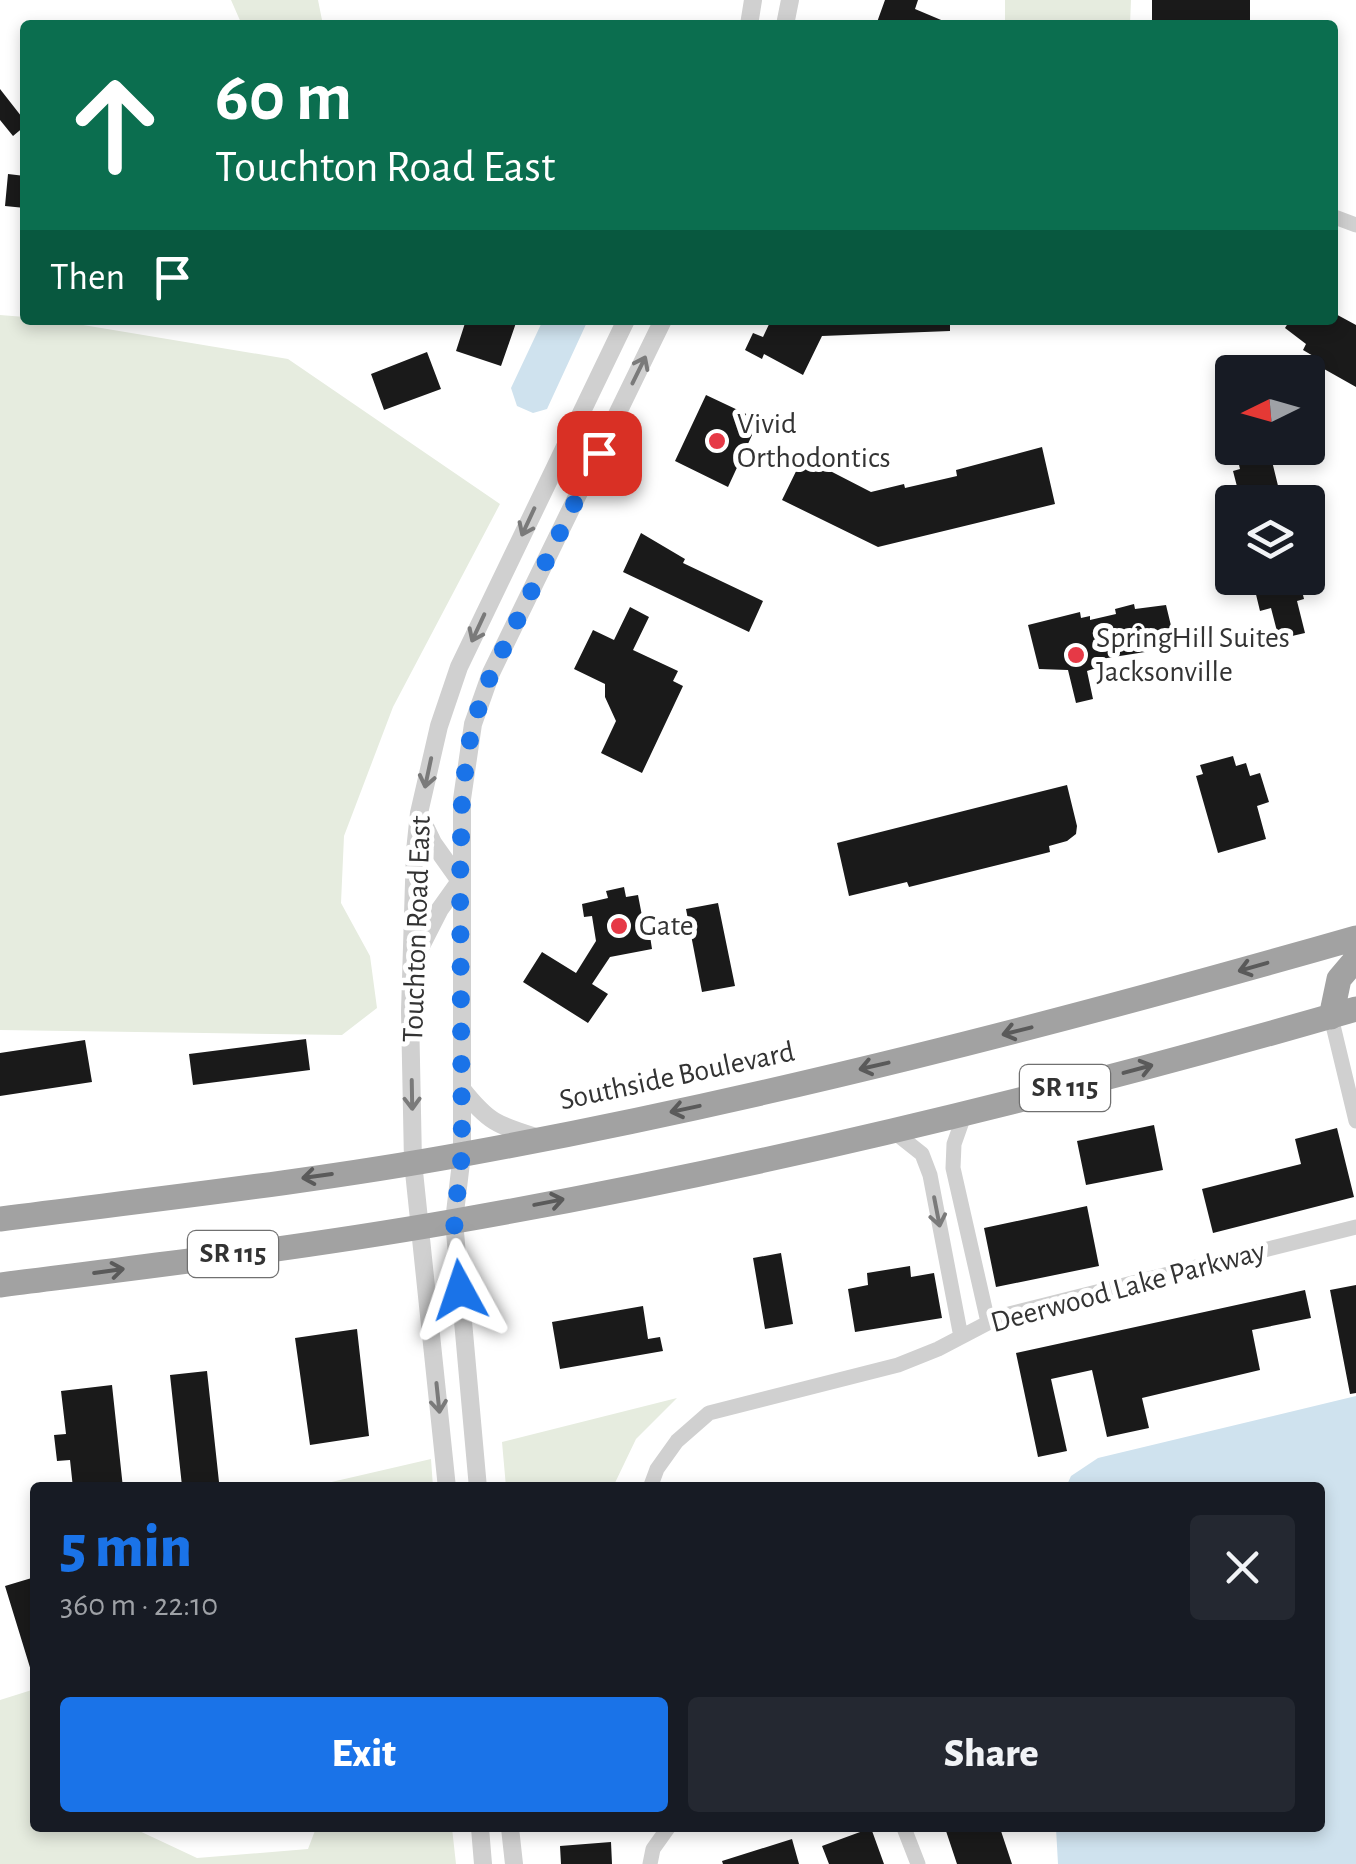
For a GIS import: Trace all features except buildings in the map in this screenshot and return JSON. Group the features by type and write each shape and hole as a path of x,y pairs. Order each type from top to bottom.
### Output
{"highway":[{"name":"Southside Boulevard","path":"0,1218 414,1162 542,1139 924,1054 1127,1003 1356,938"},
{"path":"1330,1017 1339,979 1356,960"},
{"name":"SR 115","path":"0,1285 454,1221 893,1131 1356,1009"}],"street":[{"name":"Touchton Road East","path":"445,1482 414,1162 412,964 414,851 419,813 438,726 459,668 624,325"},
{"name":"Touchton Road East","path":"477,1482 454,1221 462,1154 462,798 473,724 491,674 661,325"},
{"path":"554,468 584,484"},
{"path":"412,964 440,909 460,881 433,844 419,813"},
{"path":"1330,1017 1356,1121"},
{"path":"462,1088 496,1125 542,1139"},
{"path":"965,1113 954,1144 953,1168 988,1322"},
{"path":"893,1131 922,1154 930,1175 961,1337"},
{"name":"Deerwood Lake Parkway","path":"652,1482 677,1441 709,1413 898,1365 1001,1316 1356,1227"},
{"path":"480,1832 484,1864"},
{"path":"510,1832 514,1864"},
{"path":"650,1864 658,1832"},
{"path":"906,1832 918,1864"}],"shaded area":[{"path":"231,0 318,0 322,20 240,20"},
{"path":"1005,0 1131,0 1130,20 1005,20"},
{"path":"0,315 20,317 20,325 83,325 288,359 500,504 393,707 344,836 341,903 370,956 377,1008 342,1035 0,1030"},
{"path":"677,1398 636,1439 615,1482 506,1482 502,1442"},
{"path":"431,1459 433,1482 332,1482"},
{"path":"30,1691 30,1832 142,1832 197,1858 308,1849 314,1832 452,1832 456,1864 0,1864 0,1700"}],"water":[{"path":"541,325 586,325 547,409 533,413 517,406 511,388"},
{"path":"1356,1396 1356,1864 1058,1864 1056,1832 1325,1832 1325,1482 1068,1482 1098,1458"}],"place":[{"name":"Vivid Orthodontics","path":"717,441"},
{"name":"SpringHill Suites Jacksonville","path":"1076,655"},
{"name":"Gate","path":"619,926"}],"route":[{"path":"460,1290 454,1221 462,1154 460,881 467,756 473,724 491,674 599,453"}]}
